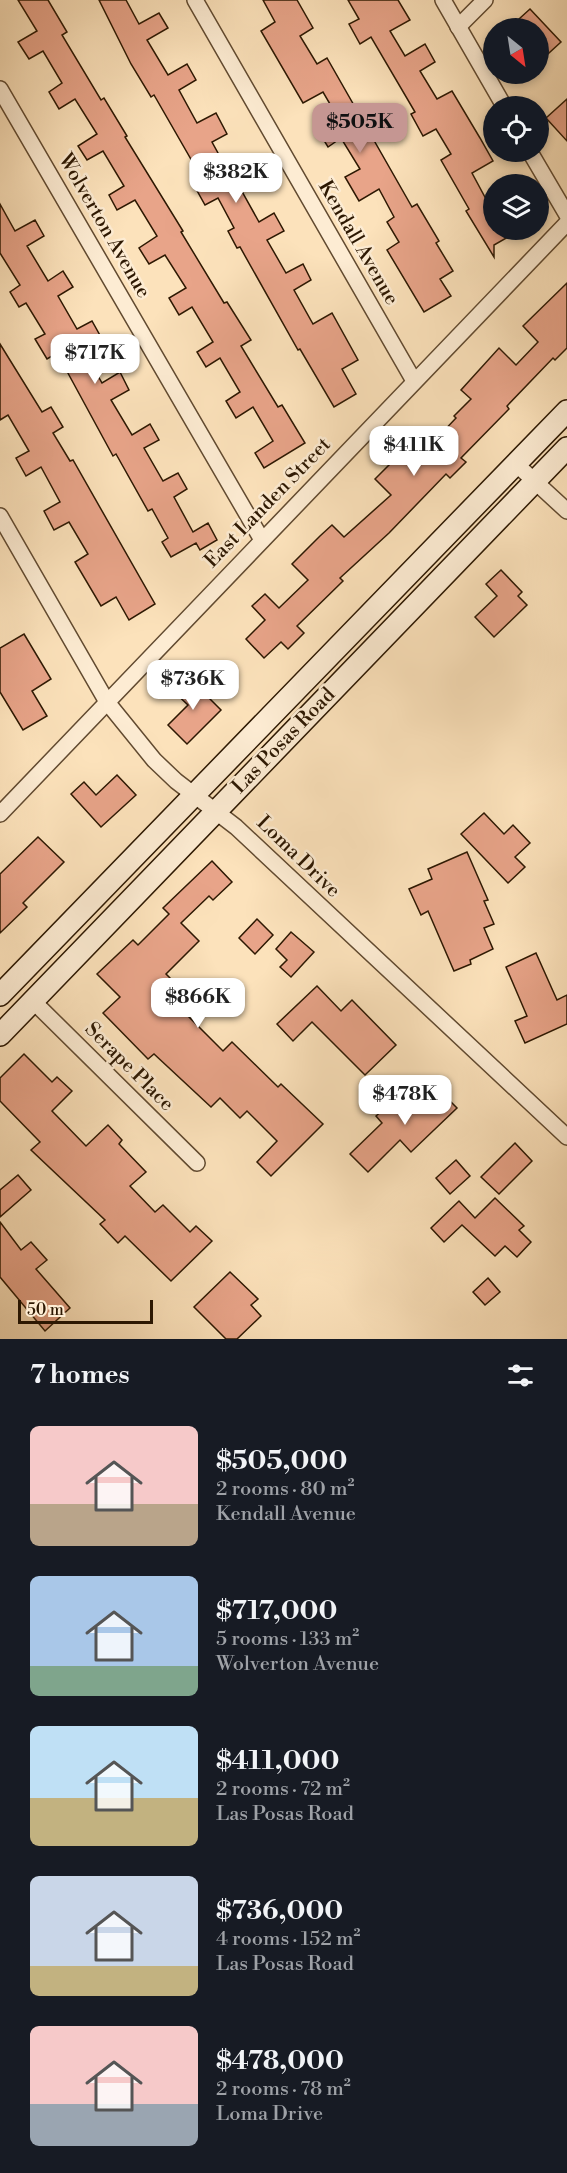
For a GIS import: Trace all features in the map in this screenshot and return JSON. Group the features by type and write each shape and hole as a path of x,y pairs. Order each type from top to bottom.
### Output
{"main road":[{"name":"Las Posas Road","path":"0,996 567,411"},
{"name":"Las Posas Road","path":"0,1035 567,448"}],"street":[{"name":"Kendall Avenue","path":"195,0 414,381"},
{"path":"443,0 498,96"},
{"path":"458,27 484,0"},
{"name":"Wolverton Avenue","path":"0,89 262,540"},
{"path":"536,162 567,215"},
{"name":"East Landen Street","path":"0,814 567,223"},
{"path":"516,464 567,511"},
{"name":"Loma Drive","path":"0,516 107,702 154,760 236,827 567,1137"},
{"name":"Serape Place","path":"32,1000 197,1163"}],"building":[{"path":"18,0 48,0 67,32 62,35 101,100 104,98 127,136 125,137 224,303 227,302 251,340 241,346 278,407 282,405 305,443 264,468 255,453 273,441 253,407 236,418 226,401 240,392 220,358 206,367 197,352 213,342 192,307 179,315 169,298 186,288 165,255 149,264 139,248 157,236 135,200 117,210 109,195 124,186 103,151 87,160 78,146 97,134 75,99 59,109 49,92 62,83 43,51 29,59 18,42 37,31"},
{"path":"99,0 126,0 139,24 159,13 168,28 147,40 168,75 187,64 196,80 179,90 197,123 216,113 227,134 212,142 229,173 245,164 253,179 239,186 259,222 274,213 284,231 267,240 286,273 303,264 311,280 294,290 313,324 332,313 358,360 342,369 356,394 334,407 300,349 298,350 240,247 237,248 228,231 234,228 218,198 205,205 195,187 204,182 154,95 151,97 131,64"},
{"path":"263,0 297,0 313,28 300,36 317,64 327,58 412,207 417,204 439,241 436,243 453,271 440,279 451,296 424,312 387,250 399,242 387,222 394,217 379,189 359,201 345,177 360,169 341,138 328,147 317,129 337,116 323,92 303,103 261,31 275,22"},
{"path":"348,0 398,0 410,20 390,31 405,56 425,44 435,62 420,71 437,99 452,91 483,143 483,162 491,162 472,173 483,193 483,239 466,211 469,209 441,160 451,154 436,129 423,136 411,114 415,112 371,37 360,44 349,24 359,19"},
{"path":"530,9 538,18 520,18"},
{"path":"549,29 561,42 549,53"},
{"path":"567,99 567,141 549,121 549,115"},
{"path":"0,204 15,231 35,220 44,236 27,246 48,281 63,271 73,287 58,296 77,329 92,321 102,339 83,349 102,383 120,372 129,390 111,400 132,435 150,424 159,440 144,448 163,481 178,473 187,489 174,497 193,532 208,523 217,540 200,550 196,543 171,557 162,542 168,538 152,509 148,511 116,454 113,456 57,353 47,359 35,339 45,334 26,303 19,307 10,292 20,285 0,253"},
{"path":"484,240 503,240 494,245 494,257"},
{"path":"567,283 567,348 555,360 553,358 507,406 509,409 461,458 466,462 450,478 446,474 389,533 340,578 343,581 297,626 304,633 288,649 281,642 264,658 246,639 265,620 252,606 265,594 279,608 308,580 292,564 332,525 344,537 391,495 375,479 411,443 422,454 471,399 461,390 499,348 516,365 538,342 523,326"},
{"path":"0,344 42,412 51,407 63,427 53,433 70,461 73,460 155,604 129,620 116,597 101,606 75,562 88,554 69,522 54,530 44,511 60,502 41,467 26,476 16,458 29,451 8,415 0,420"},
{"path":"501,570 522,592 518,596 527,605 494,637 475,617 497,596 486,584"},
{"path":"24,634 51,679 32,691 47,716 23,730 0,692 0,648"},
{"path":"187,676 221,710 187,744 168,725 188,705 172,690"},
{"path":"117,775 136,795 101,827 71,794 84,782 96,795"},
{"path":"484,813 504,834 513,825 530,843 515,857 525,867 508,883 461,834"},
{"path":"38,837 64,862 23,903 27,907 0,933 0,874"},
{"path":"467,852 488,900 484,901 494,924 484,928 493,949 470,960 471,964 454,971 428,911 421,915 409,889 432,879 428,869"},
{"path":"212,861 232,882 213,900 209,896 181,923 199,941 166,974 170,978 160,988 223,1051 232,1042 278,1087 281,1084 323,1124 271,1176 257,1162 277,1141 247,1111 240,1118 220,1098 211,1107 154,1054 148,1059 103,1013 120,997 97,974 133,940 138,945 169,914 163,908"},
{"path":"257,919 273,935 255,954 239,938"},
{"path":"291,932 314,952 291,977 280,967 287,960 276,949"},
{"path":"536,953 557,1000 567,995 567,1024 525,1043 515,1021 527,1016 506,967"},
{"path":"317,986 341,1011 352,1000 396,1045 365,1075 312,1022 293,1041 277,1024"},
{"path":"24,1054 52,1082 57,1077 72,1091 52,1111 86,1146 108,1125 122,1140 119,1144 146,1172 130,1186 155,1212 163,1205 190,1232 196,1226 212,1241 171,1281 125,1236 118,1243 100,1224 105,1220 31,1150 40,1142 0,1101 0,1078"},
{"path":"432,1083 457,1108 411,1152 400,1140 368,1172 350,1154 382,1123 376,1116 392,1102 402,1112"},
{"path":"515,1143 532,1161 499,1194 481,1177"},
{"path":"456,1160 470,1176 450,1194 436,1178"},
{"path":"18,1175 31,1190 0,1217 0,1190"},
{"path":"495,1198 524,1226 519,1230 531,1242 517,1257 505,1246 495,1256 462,1225 444,1242 431,1228 459,1201 475,1218"},
{"path":"0,1222 21,1250 31,1242 47,1260 36,1269 70,1308 45,1331 0,1277"},
{"path":"230,1272 258,1299 251,1305 261,1316 237,1339 226,1339 194,1307"},
{"path":"488,1278 500,1292 485,1305 473,1292"}]}
